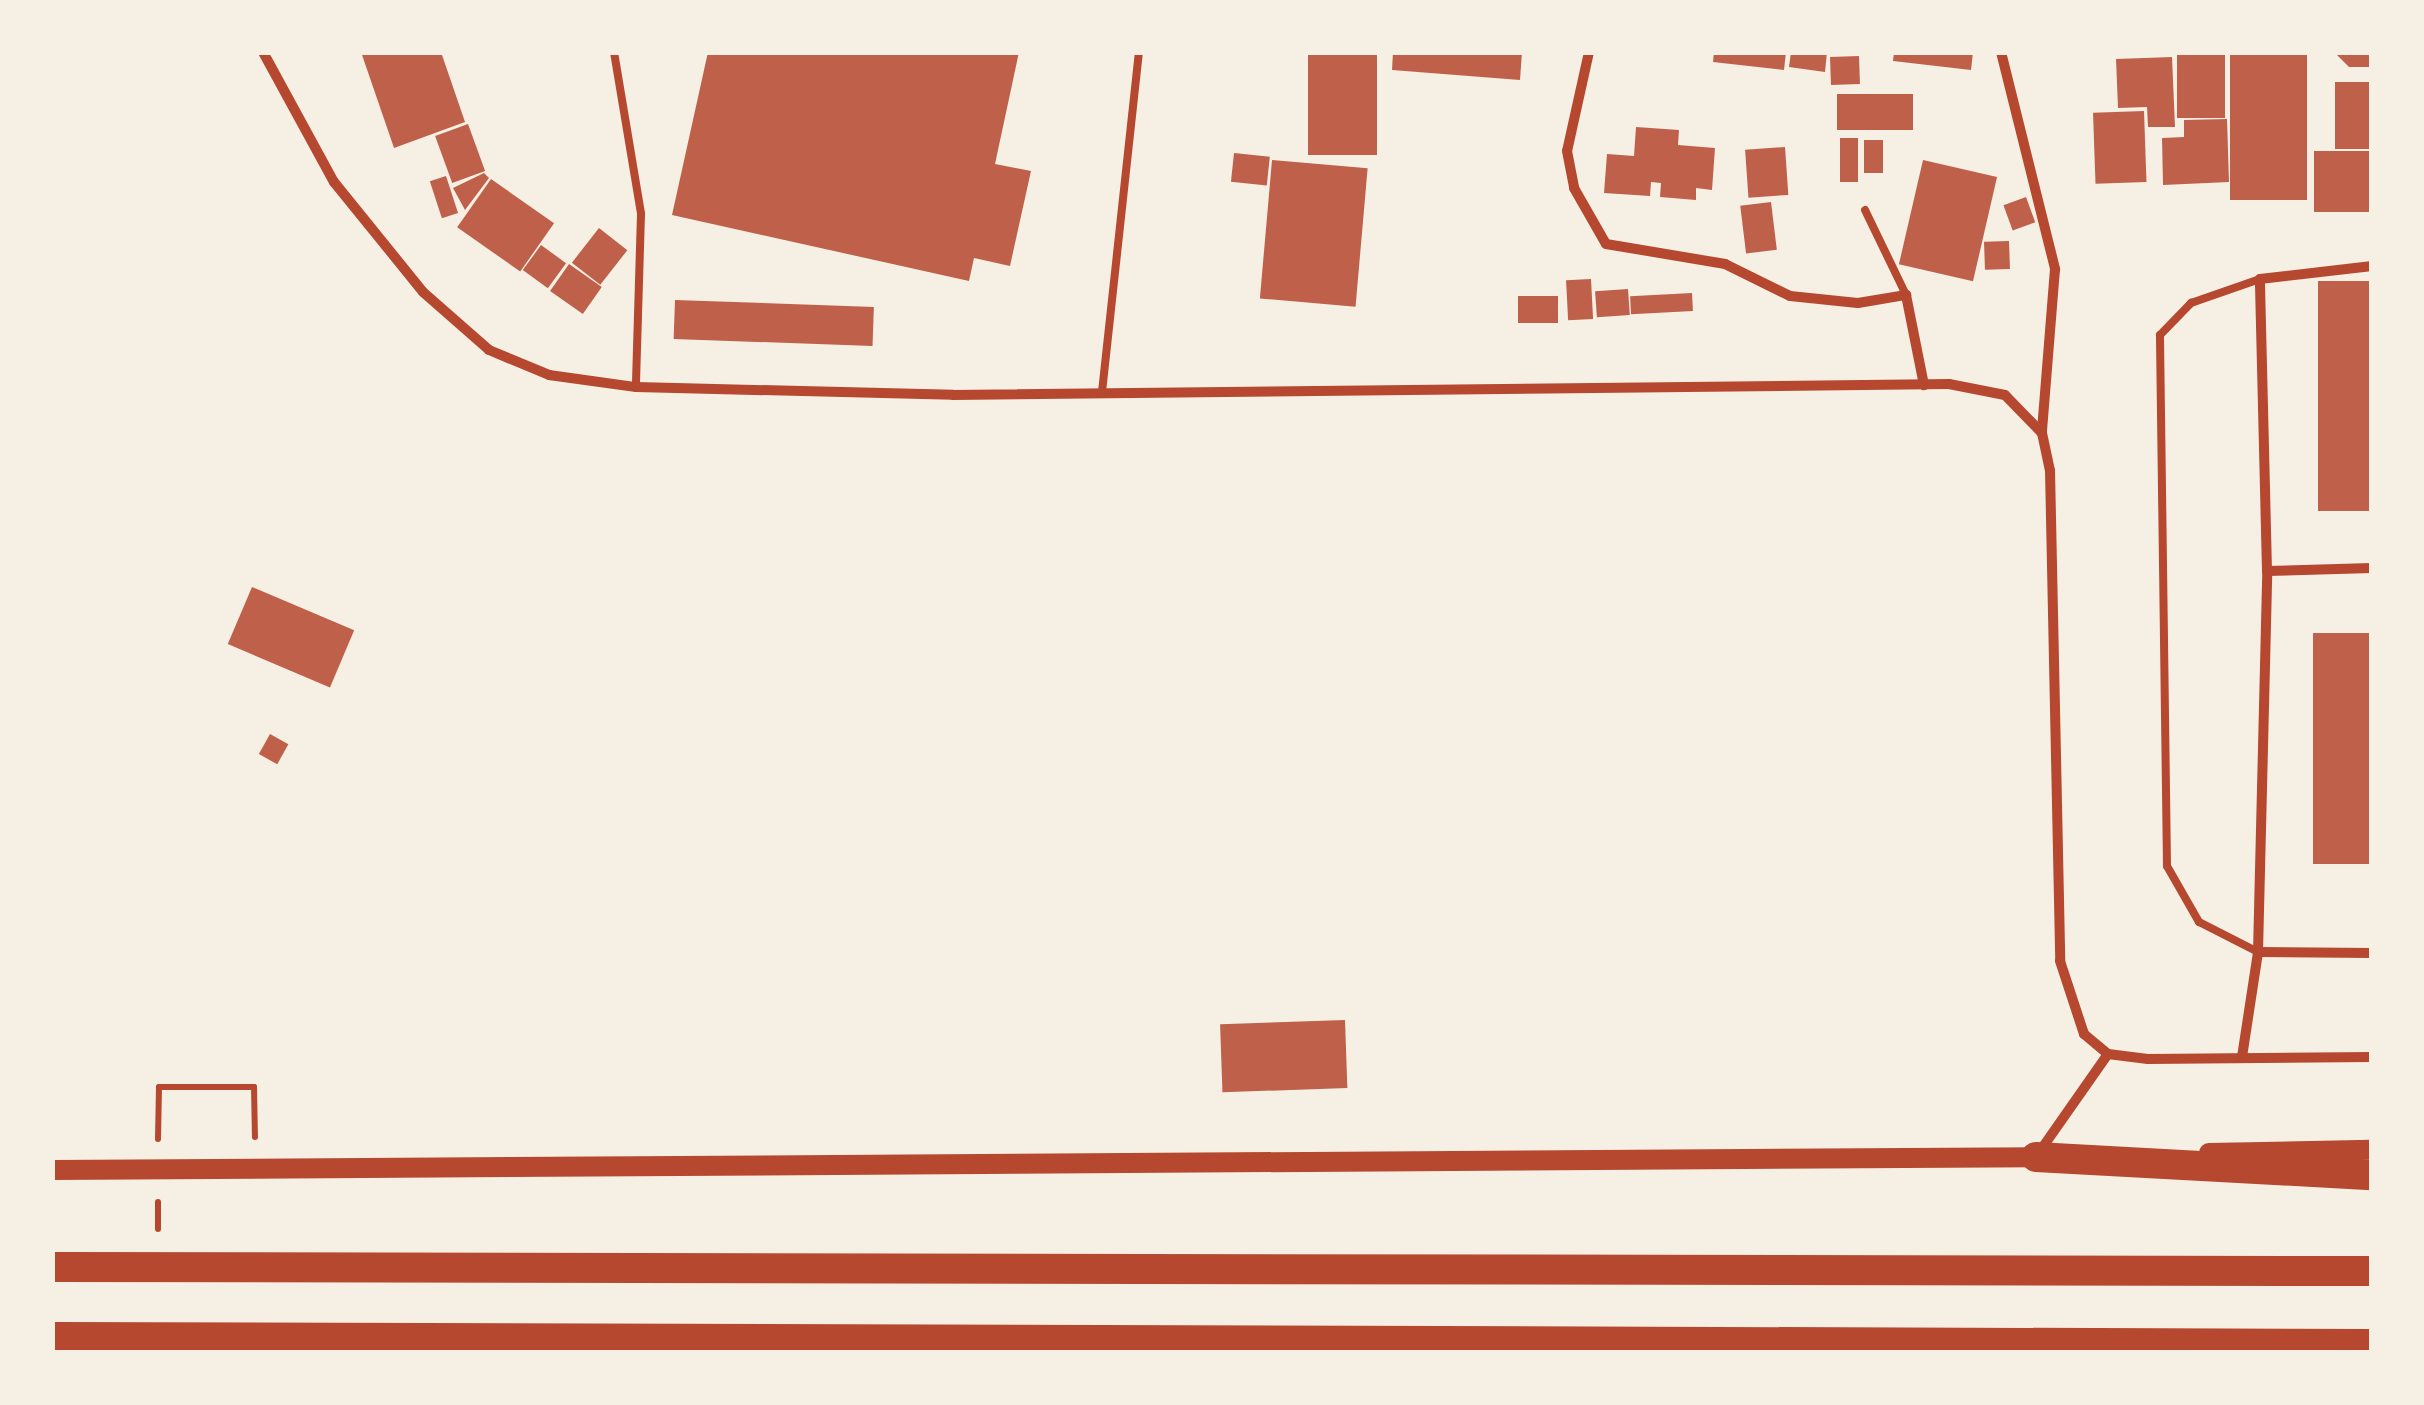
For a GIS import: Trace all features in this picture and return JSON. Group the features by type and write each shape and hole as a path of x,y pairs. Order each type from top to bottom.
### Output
{"highway":[{"path":"2036,1157 2372,1175"},
{"path":"52,1267 2372,1272"},
{"path":"52,1338 2372,1344"}],"main road":[{"path":"52,1170 2036,1157 2372,1150"}],"street":[{"path":"263,52 334,182 464,334 549,374 636,387 1102,392 1924,384 2005,396 2042,433"},
{"path":"1589,52 1567,151 1574,188 1606,244 1725,264 1790,296 1858,303 1906,295 1924,384"},
{"path":"2001,52 2055,269 2042,433 2058,619 2060,960 2084,1034 2108,1054 2372,1057"},
{"path":"2242,1057 2258,952 2266,570 2260,279 2372,266"},
{"path":"2266,570 2372,568"},
{"path":"2258,952 2372,953"},
{"path":"2036,1157 2108,1054"}],"lane":[{"path":"614,52 641,214 636,387"},
{"path":"1102,392 1138,52"},
{"path":"1866,210 1906,295"},
{"path":"2258,952 2199,922 2167,866 2160,335 2191,303 2260,279"}],"path":[{"path":"158,1144 158,1087 254,1087 255,1168"},
{"path":"158,1182 158,1239"}],"building":[{"path":"361,52 441,52 465,122 394,148"},
{"path":"708,52 1019,52 995,164 1031,171 1010,266 974,258 969,281 672,215"},
{"path":"1308,52 1377,52 1377,155 1308,155"},
{"path":"1393,52 1522,52 1520,80 1392,70"},
{"path":"1714,52 1786,52 1784,70 1713,62"},
{"path":"1791,52 1827,52 1825,72 1789,67"},
{"path":"1894,52 1973,52 1971,70 1893,61"},
{"path":"2177,52 2225,52 2225,118 2177,118"},
{"path":"2230,52 2307,52 2307,200 2230,200"},
{"path":"2334,52 2372,52 2372,67 2349,67"},
{"path":"1859,56 1860,84 1831,85 1830,57"},
{"path":"2172,57 2175,127 2148,127 2147,107 2118,108 2116,59"},
{"path":"2335,82 2372,82 2372,149 2335,149"},
{"path":"1837,94 1913,94 1913,130 1837,130"},
{"path":"2144,111 2146,182 2096,184 2093,113"},
{"path":"2227,119 2229,182 2163,185 2162,138 2184,137 2184,120"},
{"path":"468,124 485,171 452,183 435,136"},
{"path":"1636,127 1679,130 1678,145 1715,148 1712,190 1696,188 1696,200 1660,197 1661,183 1651,182 1650,196 1604,193 1607,154 1634,156"},
{"path":"1840,138 1858,138 1858,182 1840,182"},
{"path":"1864,140 1883,140 1883,173 1864,173"},
{"path":"1785,147 1788,195 1748,198 1745,150"},
{"path":"2314,151 2372,151 2372,212 2314,212"},
{"path":"1234,153 1270,157 1267,186 1231,182"},
{"path":"1272,160 1368,168 1356,307 1260,298"},
{"path":"1923,160 1997,177 1973,281 1899,264"},
{"path":"484,173 489,178 465,210 453,188"},
{"path":"446,176 458,213 442,218 430,181"},
{"path":"491,179 554,223 520,271 457,227"},
{"path":"2026,197 2035,222 2013,231 2003,205"},
{"path":"1771,202 1777,250 1746,253 1740,206"},
{"path":"599,228 627,250 600,285 572,263"},
{"path":"2009,241 2010,269 1985,270 1984,242"},
{"path":"541,245 566,263 548,288 523,270"},
{"path":"569,264 602,287 583,314 550,291"},
{"path":"1591,279 1593,319 1568,320 1566,280"},
{"path":"2318,281 2372,281 2372,511 2318,511"},
{"path":"1628,289 1630,315 1597,317 1595,291"},
{"path":"1692,293 1693,311 1631,314 1630,296"},
{"path":"1518,296 1558,296 1558,323 1518,323"},
{"path":"675,300 874,307 873,346 674,339"},
{"path":"252,587 354,630 330,687 228,644"},
{"path":"2313,633 2372,633 2372,864 2313,864"},
{"path":"270,734 288,744 277,764 259,754"},
{"path":"1345,1020 1347,1088 1222,1092 1220,1024"}]}
